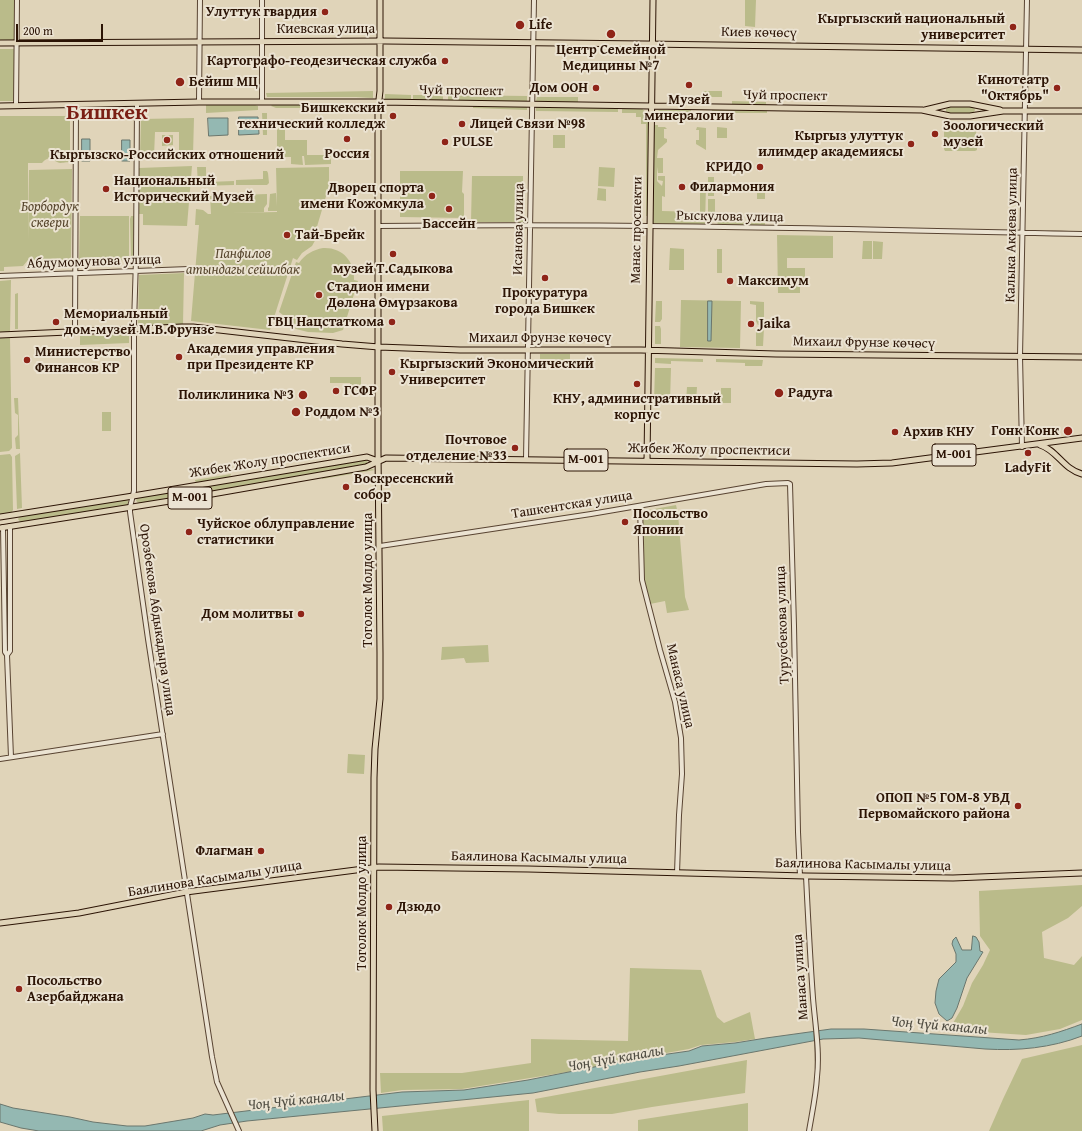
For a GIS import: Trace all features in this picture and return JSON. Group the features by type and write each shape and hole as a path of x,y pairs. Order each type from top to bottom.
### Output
{"main road":[{"name":"Тоголок Молдо улица","path":"375,1131 373,1092 375,749 380,699 380,546 378,461 380,0"},
{"name":"Манас проспекти","path":"647,461 653,0"},
{"name":"Киевская улица","path":"0,43 380,41 652,44"},
{"name":"Киев көчөсү","path":"652,44 1082,50"},
{"name":"Чуй проспект","path":"0,106 199,102 379,102 922,110 950,116 970,116 1003,111 1082,111"},
{"name":"Чуй проспект","path":"922,110 950,104 970,104 1003,111"},
{"name":"Михаил Фрунзе көчөсү","path":"0,335 193,327 336,343 470,350 648,350 770,354 1020,356 1082,358"},
{"path":"1082,351 1082,358"},
{"name":"Жибек Жолу проспектиси","path":"2,528 366,468 386,458 821,464 892,463 1082,438"},
{"path":"1037,445 1051,450 1069,468 1082,474"},
{"name":"Жибек Жолу проспектиси","path":"0,517 367,457 378,461"},
{"name":"Баялинова Касымалы улица","path":"0,923 65,915 186,892 374,868 528,869 953,878 1082,873"}],"street":[{"path":"16,106 17,0"},
{"path":"199,102 200,0"},
{"path":"262,0 262,102"},
{"name":"Исанова улица","path":"526,459 534,0"},
{"name":"Калыка Акиева улица","path":"1022,447 1020,356 1027,0"},
{"name":"Орозбекова Абдыкадыра улица","path":"137,104 134,329 134,491 130,507 147,636 212,1056 217,1082 240,1131"},
{"path":"75,331 76,105"},
{"name":"Рыскулова улица","path":"379,226 430,224 650,226 1082,234"},
{"name":"Абдумомунова улица","path":"0,276 189,269"},
{"name":"Турусбекова улица","path":"766,484 786,482 790,484 798,789"},
{"name":"Ташкентская улица","path":"380,546 640,506 766,484"},
{"name":"Манаса улица","path":"640,506 642,580 675,702 681,738 682,774 677,873"},
{"path":"7,655 10,652 10,526"},
{"path":"2,528 5,652 7,655 11,758"},
{"path":"0,759 163,734"},
{"name":"Манаса улица","path":"798,789 803,876 809,923 809,946 816,1028 818,1077 809,1131"}],"green space":[{"path":"0,0 15,0 15,42 0,42"},
{"path":"745,0 756,0 755,27 745,26"},
{"path":"0,49 15,49 15,101 0,101"},
{"path":"373,91 373,98 267,97 266,93"},
{"path":"703,91 722,91 722,97 703,97"},
{"path":"385,94 411,95 411,99 385,99"},
{"path":"413,95 443,95 443,100 413,100"},
{"path":"448,95 527,96 527,102 448,100"},
{"path":"537,97 578,97 578,102 536,101"},
{"path":"732,101 766,102 766,105 732,105"},
{"path":"206,105 255,105 258,106 258,110 206,113"},
{"path":"306,105 307,108 276,108 271,106"},
{"path":"312,105 373,107 373,112 355,113 354,109 312,108"},
{"path":"473,105 527,107 527,110 473,108"},
{"path":"972,105 975,110 973,114 950,115 946,112 948,107"},
{"path":"536,107 618,108 618,112 536,111"},
{"path":"622,108 641,108 648,114 648,216 646,216 646,124 641,124 641,117 636,117 636,113 622,113"},
{"path":"659,110 691,110 691,118 660,117 660,120 666,120 666,122 656,122 657,112"},
{"path":"712,110 767,110 767,113 712,113"},
{"path":"262,113 267,113 267,135 263,135"},
{"name":"Борбордук сквери","path":"0,116 70,116 70,162 60,163 47,159 42,163 28,163 28,240 29,170 72,169 71,260 28,260 23,266 4,267 4,271 0,271"},
{"path":"194,118 193,155 179,155 179,132 155,132 154,156 140,156 141,119"},
{"path":"654,125 658,125 658,127 665,127 667,129 664,129 664,138 667,139 667,142 658,150 657,158 663,158 663,173 658,173 657,167 657,181 662,186 663,181 658,180 658,176 665,176 665,197 662,196 662,211 700,212 700,185 704,183 706,185 705,226 654,225"},
{"path":"697,127 706,128 706,150 696,144 696,140 699,140 699,130 696,130"},
{"path":"717,127 727,128 727,138 717,138"},
{"path":"945,127 975,127 977,150 945,151"},
{"path":"277,128 285,128 285,140 307,140 307,155 331,155 331,164 305,165 304,156 302,156 303,165 291,164 291,157 277,157"},
{"path":"162,135 173,135 173,145 162,146"},
{"path":"553,135 565,135 565,148 553,148"},
{"path":"192,166 187,226 143,225 143,214 138,214 139,168"},
{"path":"197,167 206,167 206,181 208,182 234,181 234,185 198,186"},
{"name":"Панфилов атындагы сейилбак","path":"329,167 329,186 316,230 317,237 312,246 302,253 297,260 293,258 270,330 191,321 199,225 195,225 196,209 203,210 208,214 211,214 210,196 267,194 267,204 264,208 264,212 231,213 277,212 268,211 270,194 276,193 277,206 276,168"},
{"path":"599,167 615,168 614,187 598,186"},
{"path":"263,171 267,171 268,173 269,183 267,185 236,185 236,180 263,179"},
{"name":"Дворец спорта имени Кожомкула","path":"400,171 463,171 462,192 464,194 464,218 400,217"},
{"path":"472,176 523,176 523,222 471,222"},
{"path":"708,177 714,177 714,196 708,196"},
{"path":"757,182 765,182 765,199 757,199"},
{"path":"598,188 606,189 606,201 597,200"},
{"path":"708,199 715,199 715,219 708,219"},
{"path":"80,216 129,216 129,260 79,261"},
{"path":"131,216 134,216 134,256 131,257 130,219"},
{"path":"718,222 765,223 765,226 717,225"},
{"path":"777,235 833,236 833,258 787,258 787,268 805,268 805,280 800,280 800,293 778,293"},
{"path":"863,241 872,241 872,259 862,259"},
{"path":"873,241 883,242 882,259 873,259"},
{"name":"Стадион имени Дөлөна Өмүрзакова","path":"323,248 336,250 346,256 350,261 354,273 354,280 358,281 343,330 333,333 308,332 296,329 287,318 279,312 296,262 299,263 310,253"},
{"path":"670,248 684,249 684,270 669,270"},
{"path":"717,249 722,249 722,273 717,273"},
{"path":"184,273 183,324 138,327 139,275"},
{"path":"11,280 10,331 0,332 0,281"},
{"path":"18,293 18,329 15,329 15,294"},
{"path":"681,300 741,301 740,348 680,347"},
{"path":"656,301 662,301 662,319 660,322 655,322"},
{"path":"750,301 764,302 764,325 758,325 756,321 756,305 750,304"},
{"path":"655,326 660,326 661,329 661,344 655,344"},
{"path":"758,328 764,328 763,346 756,346 756,331"},
{"path":"129,333 129,343 80,345 80,336"},
{"path":"0,337 10,338 12,448 9,451 0,452"},
{"path":"540,354 570,354 570,363 540,363"},
{"path":"655,358 703,359 703,362 671,361 671,364 655,363"},
{"path":"716,359 763,360 762,366 745,366 745,363 716,362"},
{"path":"655,368 671,368 670,402 654,402"},
{"path":"330,377 361,377 361,394 357,394 357,389 350,389 350,383 330,383"},
{"path":"687,387 697,387 696,402 686,402"},
{"path":"721,388 731,388 731,403 721,403"},
{"path":"14,398 18,398 20,449 16,449 15,438 18,435 18,415 15,413"},
{"path":"102,412 111,412 111,431 102,431"},
{"path":"20,453 22,508 17,509 15,456"},
{"path":"10,454 12,457 13,510 11,513 0,515 0,455"},
{"path":"367,460 368,466 199,493 198,487"},
{"path":"372,469 375,470 322,479 322,477"},
{"path":"231,474 230,477 197,483 195,481 195,480"},
{"path":"190,488 191,494 139,503 136,500 138,497"},
{"path":"128,499 128,506 21,523 18,519 20,516"},
{"path":"676,505 685,597 689,610 667,613 665,601 650,604 644,578 643,511"},
{"path":"488,645 489,662 466,663 464,658 441,660 442,647"},
{"path":"348,754 365,755 364,774 347,773"},
{"path":"1082,885 1082,906 1068,918 1042,932 1044,958 1074,965 1082,956 1082,1020 1060,1029 1026,1035 949,1030 963,1006 972,983 990,950 980,936 979,891"},
{"path":"630,968 701,970 717,1017 724,1023 750,1012 755,1039 701,1045 689,1049 586,1069 462,1089 402,1090 381,1093 380,1073 462,1073 531,1063 531,1039 628,1041"},
{"path":"1082,1045 1082,1131 989,1131 1022,1059"},
{"path":"747,1060 745,1093 612,1114 559,1114 537,1112 535,1099"},
{"path":"529,1100 529,1131 383,1131 382,1116"},
{"path":"748,1103 748,1131 638,1131 638,1120"}],"water":[{"path":"239,117 258,117 259,134 239,135"},
{"path":"208,118 228,118 228,135 209,136"},
{"path":"82,139 90,139 90,161 82,161"},
{"path":"122,140 130,140 130,161 122,161"},
{"path":"708,301 712,301 711,341 708,341"},
{"path":"973,936 976,937 979,942 980,951 983,952 967,978 952,1018 947,1021 939,1014 935,1003 939,979 956,962 956,954 952,944 953,940 956,937 962,950 971,950"},
{"path":"1082,1024 1082,1036 1034,1048 1010,1050 985,1049 859,1038 823,1039 533,1093 247,1121 220,1125 201,1131 39,1131 0,1122 0,1104 13,1108 93,1122 127,1126 145,1126 193,1118 205,1114 213,1115 402,1092 464,1090 528,1080 640,1058 689,1051 702,1046 735,1043 831,1029 864,1029 1019,1040 1036,1038"}],"place":[{"name":"Улуттук гвардия","path":"325,12"},
{"name":"Life","path":"520,25"},
{"name":"Кыргызский национальный университет","path":"1013,27"},
{"name":"Центр Семейной Медицины №7","path":"611,34"},
{"name":"Картографо-геодезическая служба","path":"445,61"},
{"name":"Бейиш МЦ","path":"180,82"},
{"name":"Музей минералогии","path":"689,85"},
{"name":"Дом ООН","path":"596,88"},
{"name":"Кинотеатр \"Октябрь\"","path":"1057,88"},
{"name":"Бишкекский технический колледж","path":"393,116"},
{"name":"Лицей Связи №98","path":"462,124"},
{"name":"Зоологический музей","path":"935,134"},
{"name":"Россия","path":"347,139"},
{"name":"Кыргызско-Российских отношений","path":"167,140"},
{"name":"PULSE","path":"445,142"},
{"name":"Кыргыз улуттук илимдер академиясы","path":"911,144"},
{"name":"КРИДО","path":"760,167"},
{"name":"Филармония","path":"682,187"},
{"name":"Национальный Исторический Музей","path":"106,189"},
{"name":"Дворец спорта имени Кожомкула","path":"432,196"},
{"name":"Бассейн","path":"449,209"},
{"name":"Тай-Брейк","path":"287,235"},
{"name":"музей Т.Садыкова","path":"393,254"},
{"name":"Прокуратура города Бишкек","path":"545,278"},
{"name":"Максимум","path":"730,281"},
{"name":"Стадион имени Дөлөна Өмүрзакова","path":"319,295"},
{"name":"Мемориальный дом-музей М.В.Фрунзе","path":"56,322"},
{"name":"ГВЦ Нацстаткома","path":"392,322"},
{"name":"Jaika","path":"751,324"},
{"name":"Академия управления при Президенте КР","path":"179,357"},
{"name":"Министерство Финансов КР","path":"27,360"},
{"name":"Кыргызский Экономический Университет","path":"392,372"},
{"name":"КНУ, административный корпус","path":"637,384"},
{"name":"ГСФР","path":"336,391"},
{"name":"Радуга","path":"779,393"},
{"name":"Поликлиника №3","path":"303,395"},
{"name":"Роддом №3","path":"296,412"},
{"name":"Гонк Конк","path":"1068,431"},
{"name":"Архив КНУ","path":"895,432"},
{"name":"Почтовое отделение №33","path":"515,448"},
{"name":"LadyFit","path":"1028,453"},
{"name":"Воскресенский собор","path":"346,487"},
{"name":"Посольство Японии","path":"625,522"},
{"name":"Чуйское облуправление статистики","path":"189,532"},
{"name":"Дом молитвы","path":"301,614"},
{"name":"ОПОП №5 ГОМ-8 УВД Первомайского района","path":"1018,806"},
{"name":"Флагман","path":"261,851"},
{"name":"Дзюдо","path":"389,907"},
{"name":"Посольство Азербайджана","path":"19,989"}],"district":[{"name":"Бишкек","path":"107,113"}],"water label":[{"name":"Чоң Чүй каналы","path":"939,1026"},
{"name":"Чоң Чүй каналы","path":"616,1059"},
{"name":"Чоң Чүй каналы","path":"296,1101"}]}
